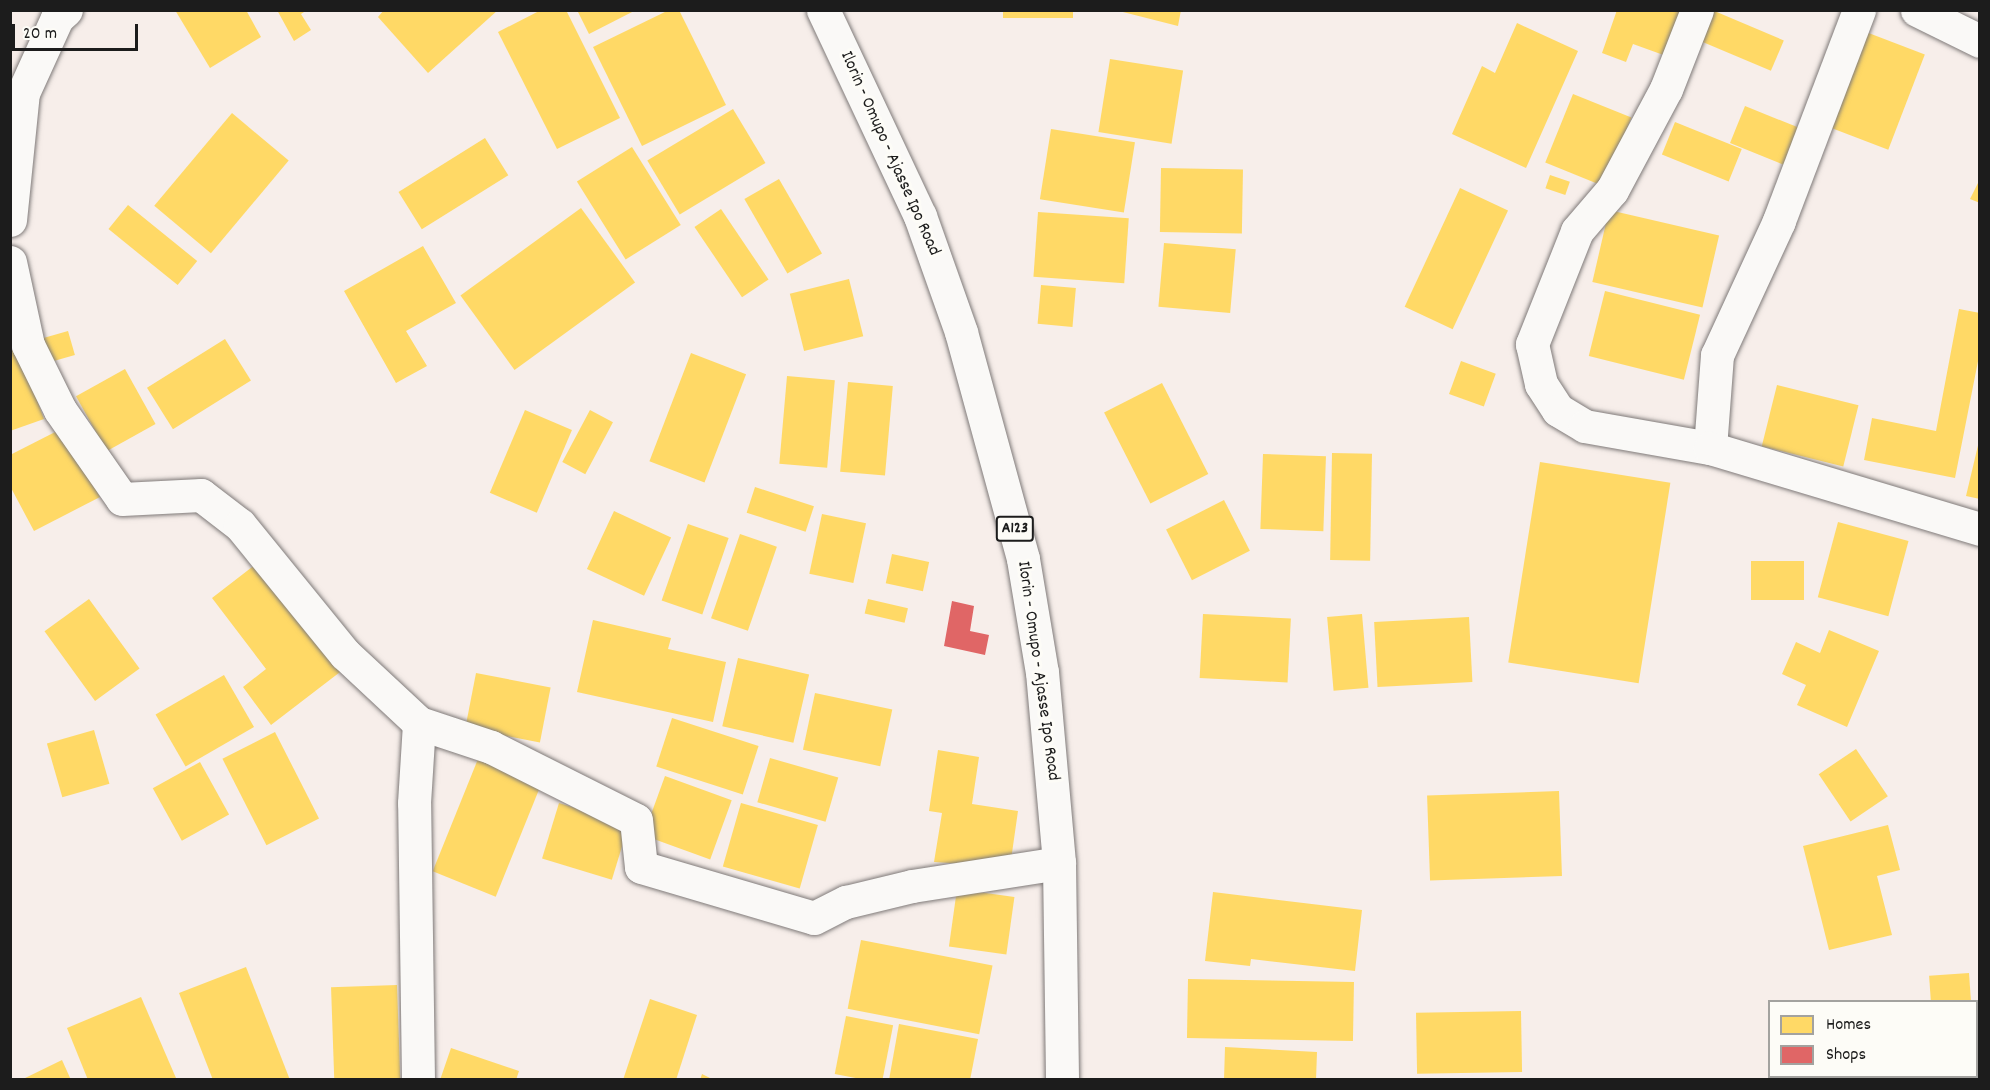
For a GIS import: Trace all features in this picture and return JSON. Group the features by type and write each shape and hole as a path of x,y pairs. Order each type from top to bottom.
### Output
{"main road":[{"path":"10,220 23,93 57,18 66,10"},
{"name":"Ilorin - Omupo - Ajasse Ipo Road","path":"823,10 920,216 992,440 1023,559 1042,672 1059,863 1062,1080"},
{"path":"1697,10 1666,89 1612,190 1577,231 1532,344 1541,384 1552,402 1585,426 1710,448 1980,529"},
{"path":"1710,448 1718,355 1779,221 1858,10"},
{"path":"1917,10 1980,41"},
{"path":"10,262 28,345 60,410 122,499 201,495 240,525 345,654 418,723 491,747 636,820 640,867 814,918 846,902 912,886 1059,863"},
{"path":"418,723 414,803 418,1080"}],"building: Homes":[{"path":"175,10 246,10 261,37 210,68"},
{"path":"277,10 307,10 301,14 311,30 294,41"},
{"path":"384,10 498,10 428,73 378,17"},
{"path":"541,10 566,10 620,118 557,149 498,32"},
{"path":"577,10 636,10 589,34"},
{"path":"669,10 679,10 726,105 642,146 593,47"},
{"path":"1003,10 1073,10 1073,18 1003,18"},
{"path":"1115,10 1181,10 1178,26"},
{"path":"1617,10 1687,10 1669,57 1633,44 1626,62 1602,53"},
{"path":"1712,10 1784,40 1771,71 1699,40"},
{"path":"1517,23 1578,51 1526,168 1452,134 1482,66 1495,73"},
{"path":"1866,32 1925,55 1888,150 1829,127"},
{"path":"1110,59 1183,71 1172,144 1098,132"},
{"path":"1573,94 1631,118 1604,186 1545,163"},
{"path":"1745,106 1800,128 1785,165 1730,143"},
{"path":"733,109 765,163 680,215 647,161"},
{"path":"232,113 289,161 211,253 154,206"},
{"path":"1675,122 1742,149 1729,181 1662,154"},
{"path":"1051,129 1135,142 1124,212 1040,199"},
{"path":"485,138 508,175 422,229 398,192"},
{"path":"632,147 681,225 626,259 577,181"},
{"path":"1161,168 1243,169 1242,233 1160,232"},
{"path":"1550,175 1570,182 1565,195 1545,188"},
{"path":"779,179 822,253 787,273 744,199"},
{"path":"1980,179 1980,203 1970,199"},
{"path":"1460,188 1508,210 1453,329 1405,307"},
{"path":"128,205 197,261 178,285 108,229"},
{"path":"581,208 635,282 515,370 460,296"},
{"path":"721,209 769,279 742,297 694,227"},
{"path":"1609,210 1719,235 1702,308 1592,282"},
{"path":"1038,212 1129,218 1124,283 1033,277"},
{"path":"1164,243 1236,249 1230,313 1158,307"},
{"path":"423,246 456,303 406,331 427,366 396,383 344,291"},
{"path":"849,279 863,336 804,351 790,294"},
{"path":"1041,285 1076,288 1072,327 1038,324"},
{"path":"1605,291 1700,315 1684,380 1589,356"},
{"path":"1959,309 1980,313 1980,351 1955,478 1864,460 1872,418 1936,431"},
{"path":"68,331 75,355 46,363 39,339"},
{"path":"225,339 251,381 173,429 147,388"},
{"path":"18,348 44,419 10,431 10,351"},
{"path":"691,353 746,374 705,482 649,461"},
{"path":"1461,361 1496,374 1484,407 1449,394"},
{"path":"125,369 156,424 107,451 76,396"},
{"path":"787,376 835,380 827,468 779,464"},
{"path":"848,382 893,386 885,476 840,472"},
{"path":"1162,383 1208,474 1150,503 1104,413"},
{"path":"1777,385 1859,405 1843,466 1762,446"},
{"path":"525,410 572,430 537,513 490,493"},
{"path":"590,410 613,422 585,474 562,462"},
{"path":"63,428 100,497 34,531 10,486 10,455"},
{"path":"1980,437 1980,499 1966,496"},
{"path":"1332,453 1372,454 1370,561 1330,560"},
{"path":"1263,454 1326,456 1323,531 1260,529"},
{"path":"1540,462 1670,483 1639,683 1508,663"},
{"path":"755,487 814,506 806,532 747,513"},
{"path":"1224,500 1250,551 1192,580 1166,530"},
{"path":"614,511 671,538 644,596 587,569"},
{"path":"822,514 866,523 853,583 809,574"},
{"path":"1838,522 1909,541 1888,616 1818,597"},
{"path":"688,524 729,538 702,615 662,601"},
{"path":"740,534 777,547 748,631 711,618"},
{"path":"892,554 929,562 923,591 886,583"},
{"path":"261,560 344,669 271,725 243,687 266,669 212,598"},
{"path":"1751,561 1804,561 1804,600 1751,600"},
{"path":"89,599 140,669 95,701 45,631"},
{"path":"868,599 908,608 905,623 865,614"},
{"path":"1203,614 1291,619 1288,683 1200,678"},
{"path":"1362,614 1368,688 1334,691 1327,617"},
{"path":"1469,617 1472,682 1378,687 1374,622"},
{"path":"593,620 671,638 668,649 726,662 713,722 577,692"},
{"path":"1829,630 1879,651 1847,727 1797,705 1806,685 1782,674 1796,642 1820,653"},
{"path":"738,658 809,674 793,743 722,726"},
{"path":"476,673 551,688 540,742 465,728"},
{"path":"224,675 254,727 186,766 156,714"},
{"path":"815,693 892,709 880,766 803,750"},
{"path":"672,718 759,746 743,795 656,767"},
{"path":"94,730 109,784 62,797 47,744"},
{"path":"275,732 319,818 266,845 222,759"},
{"path":"1856,749 1888,796 1851,821 1819,774"},
{"path":"938,750 979,757 972,804 1018,811 1010,867 934,862 942,813 929,811"},
{"path":"770,758 838,778 826,822 757,802"},
{"path":"478,759 541,784 496,897 433,871"},
{"path":"200,762 229,814 182,841 153,788"},
{"path":"665,776 732,800 710,859 643,835"},
{"path":"1559,791 1562,876 1430,881 1427,796"},
{"path":"559,803 629,824 612,880 542,858"},
{"path":"741,803 818,825 800,888 723,866"},
{"path":"1888,825 1900,870 1877,876 1892,935 1829,950 1803,846"},
{"path":"957,889 1014,897 1006,955 949,946"},
{"path":"1213,892 1362,910 1355,971 1251,959 1250,966 1205,961"},
{"path":"861,940 993,966 979,1034 848,1009"},
{"path":"246,967 290,1080 213,1080 179,993"},
{"path":"1969,973 1971,1000 1931,1000 1929,976"},
{"path":"1188,979 1354,982 1353,1041 1187,1038"},
{"path":"397,985 400,1080 334,1080 331,987"},
{"path":"141,997 176,1078 88,1080 67,1028"},
{"path":"650,999 697,1015 676,1080 623,1080"},
{"path":"1521,1011 1522,1072 1417,1074 1416,1013"},
{"path":"846,1016 893,1025 882,1080 866,1080 835,1074"},
{"path":"899,1024 978,1039 970,1080 889,1080"},
{"path":"1225,1047 1317,1052 1316,1080 1224,1080"},
{"path":"451,1048 519,1071 516,1080 440,1080"},
{"path":"62,1060 71,1080 21,1080"},
{"path":"702,1074 714,1080 700,1080"},
{"path":"1933,1078 1974,1078 1974,1080 1933,1080"}],"building: Shops":[{"path":"952,601 974,606 970,631 989,635 985,655 944,646"}]}
